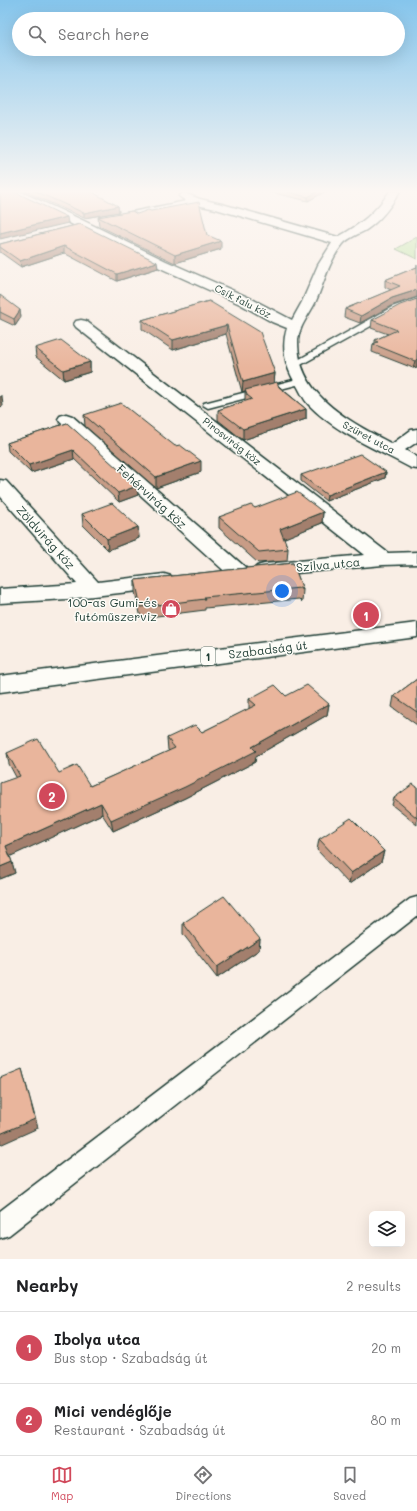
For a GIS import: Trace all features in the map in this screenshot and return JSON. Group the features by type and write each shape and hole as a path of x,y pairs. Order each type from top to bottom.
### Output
{"street":[{"name":"Csík falu köz","path":"134,250 245,301 278,319 295,326"},
{"name":"Szüret utca","path":"334,250 324,265 309,302 295,326 291,339 294,365 301,382 314,401 342,424 394,450 417,464"},
{"name":"Pirosvirág köz","path":"81,324 383,559"},
{"name":"Fehérvirág köz","path":"66,419 238,572"},
{"path":"394,450 417,434"},
{"name":"Zöldvirág köz","path":"0,486 93,589"},
{"name":"Szilva utca","path":"215,575 383,559 417,558"},
{"path":"0,596 93,589 184,578"},
{"name":"Szabadság út","path":"0,684 417,630"}],"lane":[{"path":"294,365 395,309 417,301"},
{"path":"208,405 301,382"},
{"path":"0,1226 417,905"}],"green space":[{"path":"398,250 417,250 417,259"}],"building":[{"path":"4,250 53,250 20,261"},
{"path":"71,250 132,250 157,262 117,274"},
{"path":"164,250 192,250 175,255"},
{"path":"417,267 417,290 392,298 361,316 345,309 400,286 385,280"},
{"path":"0,295 20,310 14,319 0,312"},
{"path":"417,299 417,359 415,361 373,344 378,342 375,340 397,330 372,320 400,305"},
{"path":"209,301 260,332 275,373 243,382 227,325 173,340 142,320"},
{"path":"61,340 90,362 63,370 35,348"},
{"path":"277,382 279,387 306,409 243,429 218,410 252,399 247,395 245,390"},
{"path":"121,403 175,446 180,445 201,461 156,477 84,415"},
{"path":"67,423 137,486 118,493 73,450 29,465 7,443"},
{"path":"360,454 386,472 327,495 301,475"},
{"path":"297,492 323,512 280,529 288,549 259,552 219,517 251,505 255,508"},
{"path":"112,503 138,527 107,539 82,514"},
{"path":"293,563 303,590 300,588 204,597 205,599 141,607 135,580"},
{"path":"417,679 417,712 394,696"},
{"path":"275,685 286,696 307,685 329,704 252,747 256,751 185,787 111,820 101,803 6,846 12,862 0,867 0,783 20,776 7,753 38,739 59,773 77,765 90,786 175,748 167,738 195,725 202,732 256,705 249,699"},
{"path":"413,784 417,787 417,818 394,798"},
{"path":"351,818 384,851 351,873 319,839"},
{"path":"224,896 260,939 217,967 183,923"},
{"path":"22,1069 35,1119 0,1134 0,1078"}],"place":[{"name":"100-as Gumi-és futóműszerviz","path":"171,609"},
{"name":"Ibolya utca","path":"366,615"},
{"name":"Mici vendéglője","path":"52,796"}]}
